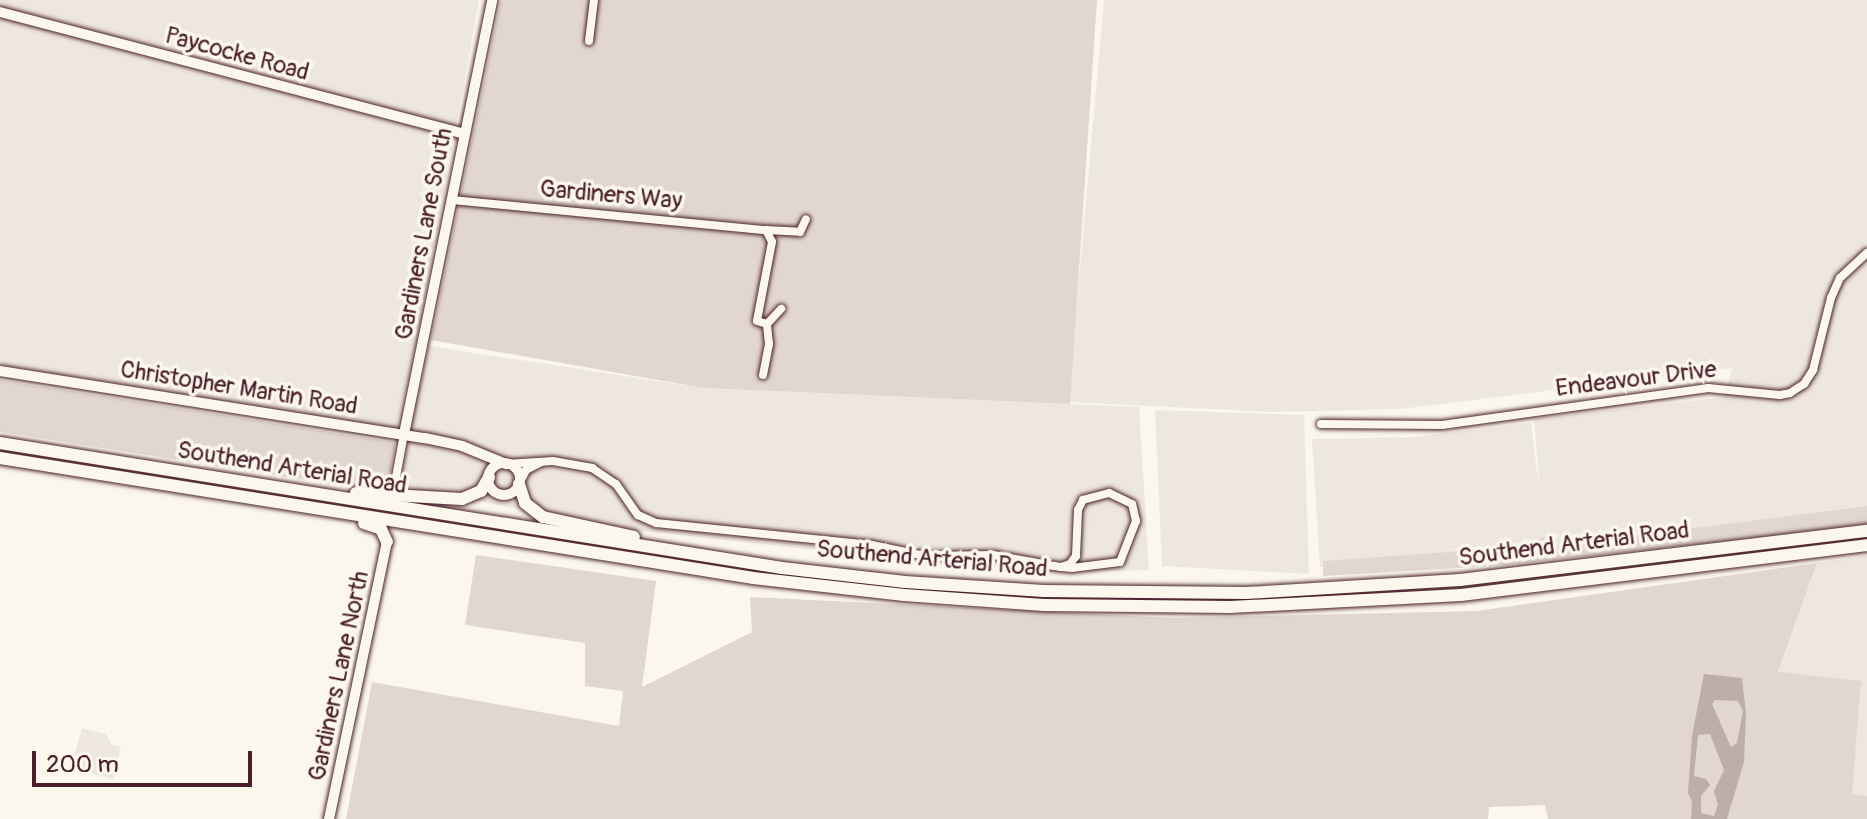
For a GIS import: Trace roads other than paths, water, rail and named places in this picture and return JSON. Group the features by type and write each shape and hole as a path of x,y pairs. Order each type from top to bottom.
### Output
{"highway":[{"name":"Southend Arterial Road","path":"0,443 782,568 905,582 1044,591 1246,593 1460,580 1867,531"},
{"name":"Southend Arterial Road","path":"0,458 753,578 904,595 1044,605 1177,607 1461,595 1867,545"},
{"path":"175,472 445,500 478,494 489,477"},
{"path":"519,484 525,503 551,520 782,568"},
{"path":"172,486 374,525 384,533 387,542"},
{"path":"387,542 393,533 404,530 546,545"}],"street":[{"name":"Gardiners Lane South","path":"396,477 492,0"},
{"path":"589,41 594,0"},
{"name":"Paycocke Road","path":"0,12 464,134"},
{"name":"Gardiners Way","path":"452,200 800,232 806,219"},
{"path":"766,230 772,242 757,321 767,324"},
{"name":"Endeavour Drive","path":"1321,424 1429,426 1708,388 1790,393 1804,384 1813,370 1831,298 1840,278 1867,253"},
{"path":"763,375 769,344 767,324 781,309"},
{"name":"Christopher Martin Road","path":"0,371 404,434 471,449 506,464"},
{"path":"471,449 486,463 490,486 501,495 510,494 519,484 522,474 532,466 553,461"},
{"path":"489,477 494,468 506,464 553,461 599,471 616,484 638,515 656,523 872,545 925,556 993,555 1061,567 1099,567 1120,562 1136,521 1132,504 1123,496 1109,493 1083,500 1078,510 1076,556 1070,564 1061,567"},
{"path":"506,464 517,470 519,484"},
{"name":"Gardiners Lane North","path":"329,819 387,542"}]}
